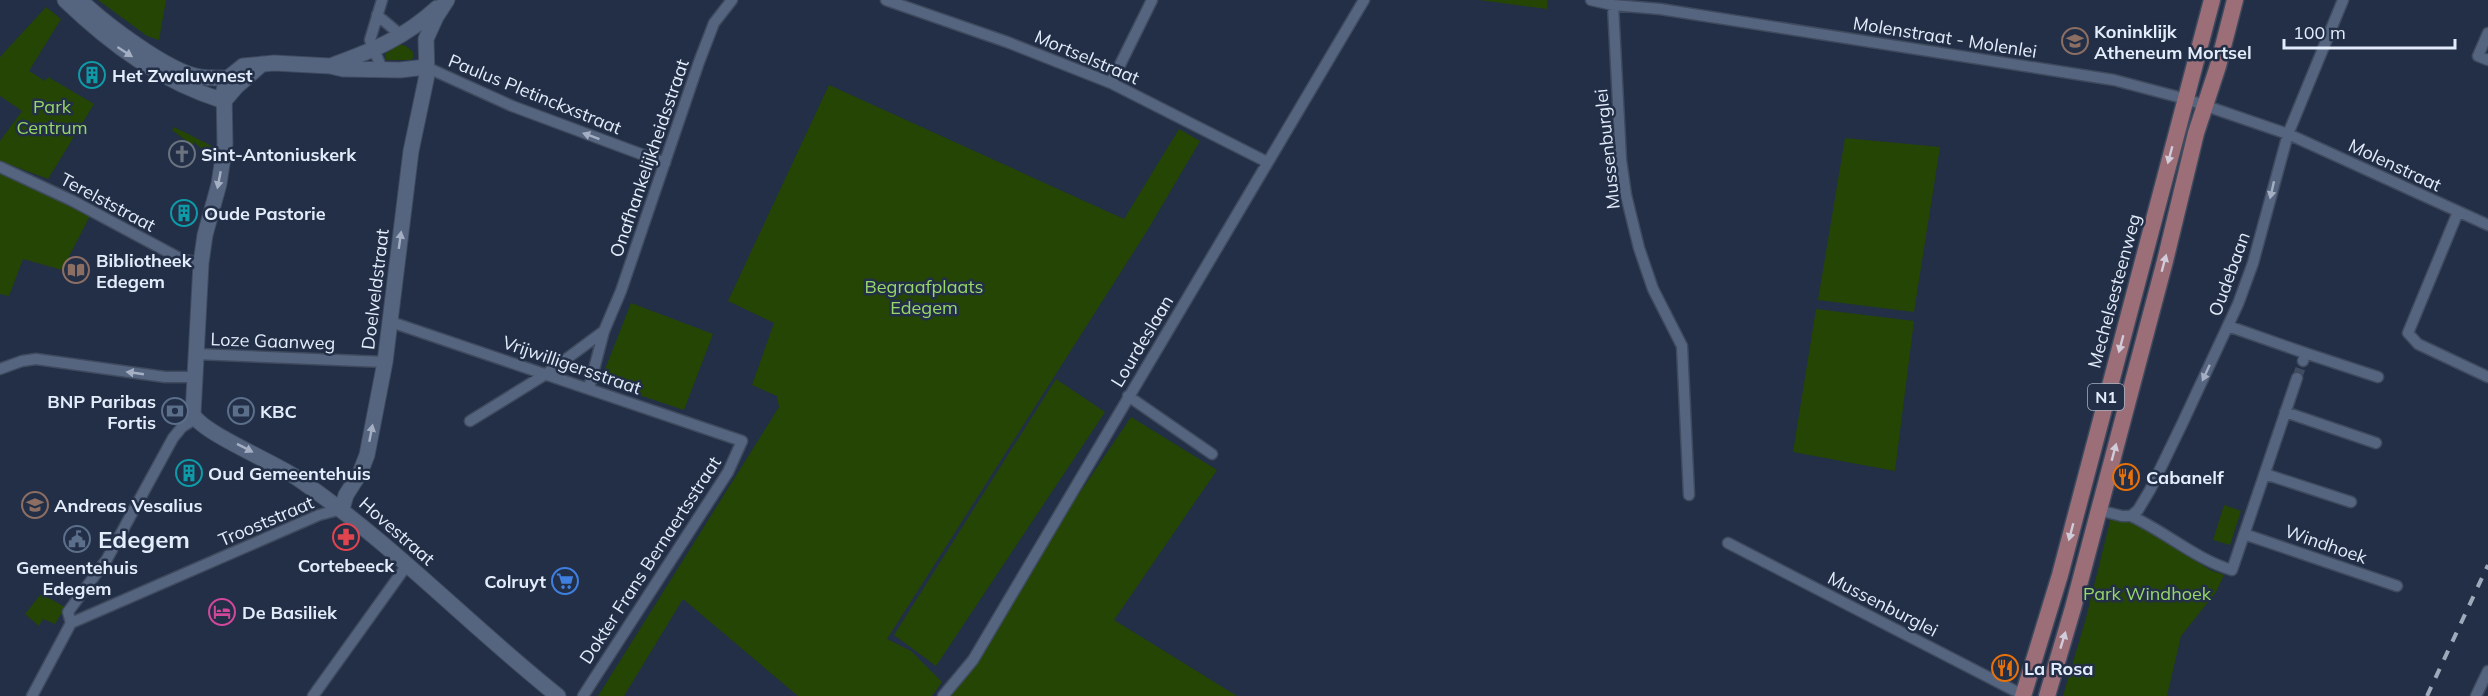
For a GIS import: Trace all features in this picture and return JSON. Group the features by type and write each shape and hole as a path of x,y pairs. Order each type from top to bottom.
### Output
{"main road":[{"name":"Mechelsesteenweg","path":"2023,695 2057,584 2212,0"},
{"name":"N1","path":"2047,696 2073,608 2171,239 2204,105 2218,66 2235,0"}],"street":[{"path":"65,0 114,44 163,68 232,83"},
{"path":"80,0 184,87 224,101"},
{"path":"382,0 370,40 382,69"},
{"path":"330,66 373,51 402,36 447,0"},
{"name":"Doelveldstraat","path":"342,509 346,495 360,473 367,455 391,322 411,151 427,75 426,39 436,16 447,0"},
{"name":"Onafhankelijkheidsstraat","path":"589,388 604,331 697,67 714,23 732,0"},
{"name":"Mortselstraat","path":"886,0 1007,42 1111,83 1267,162"},
{"path":"1111,83 1152,0"},
{"name":"Lourdeslaan","path":"943,696 973,660 1364,0"},
{"name":"Molenstraat - Molenlei","path":"1591,0 1613,5 1661,5 2114,80 2186,99 2288,134"},
{"name":"Oudebaan","path":"2131,516 2138,510 2150,490 2228,326 2253,263 2288,134 2343,0"},
{"name":"Mussenburglei","path":"1613,5 1621,159 1626,195 1639,248 1653,289 1682,346 1689,495"},
{"path":"32,696 71,622 69,612 106,559 173,438 182,427 195,419 192,406 193,377 201,263 205,235 219,184 225,144 224,101 232,83 262,64 274,63 330,66 343,69 426,67 422,48 413,40 402,36 377,15"},
{"path":"2488,33 2478,56 2488,60"},
{"name":"Paulus Pletinckxstraat","path":"426,67 512,106 665,163"},
{"name":"Molenstraat","path":"2288,134 2488,225"},
{"name":"Terelststraat","path":"0,167 73,201 181,260 201,263"},
{"path":"2458,212 2408,333 2418,344 2488,377"},
{"name":"Vrijwilligersstraat","path":"391,322 742,441"},
{"path":"2228,326 2304,357 2378,377"},
{"path":"470,421 546,374 604,331"},
{"name":"Loze Gaanweg","path":"196,354 385,362"},
{"path":"0,369 22,360 36,359 165,377 193,377"},
{"path":"2098,510 2131,516 2145,522 2211,564 2232,570 2297,378"},
{"path":"1128,396 1212,454"},
{"path":"2285,412 2376,443"},
{"name":"Hovestraat","path":"195,419 206,429 291,473 342,509 555,695"},
{"name":"Dokter Frans Bernaertsstraat","path":"583,696 728,472 742,441"},
{"path":"2265,474 2351,502"},
{"name":"Trooststraat","path":"71,622 320,515 342,509"},
{"name":"Windhoek","path":"2244,534 2397,586"},
{"name":"Mussenburglei","path":"1728,543 2023,695"},
{"path":"313,696 407,565"},
{"path":"2476,696 2488,671"}],"green space":[{"path":"98,0 166,0 159,40 147,36"},
{"path":"1479,0 1547,0 1547,9"},
{"name":"Park Centrum","path":"46,7 61,19 29,71 45,81 48,77 94,104 48,179 0,161 0,141 22,111 0,96 0,57"},
{"path":"399,44 413,52 413,58 411,60 386,60 385,54"},
{"name":"Begraafplaats Edegem","path":"829,85 1124,219 1179,129 1200,141 1147,231 887,639 911,651 942,682 932,696 798,696 683,599 624,696 598,696 779,407 777,396 752,385 774,323 728,301"},
{"path":"174,127 210,145 216,156 213,159 207,159 209,156 194,142 192,145 172,130"},
{"path":"1845,138 1940,147 1914,312 1818,300"},
{"path":"0,174 39,189 90,216 62,270 23,259 9,296 0,294"},
{"path":"631,303 713,334 684,410 600,382"},
{"path":"1816,309 1914,321 1895,471 1793,452"},
{"path":"1056,379 1105,412 936,666 894,635"},
{"path":"1131,417 1217,470 1114,620 1237,696 942,696"},
{"path":"2224,505 2241,511 2230,545 2213,540"},
{"name":"Park Windhoek","path":"2111,517 2141,526 2210,570 2224,575 2216,592 2181,636 2167,696 2063,696 2086,618"},
{"path":"41,594 65,607 55,624 43,619 39,626 25,614"}],"tunnel":[{"path":"2297,378 2303,361"}],"railway":[{"path":"2427,696 2488,565"}],"place":[{"name":"Koninklijk Atheneum Mortsel","path":"2075,41"},
{"name":"Het Zwaluwnest","path":"92,75"},
{"name":"Sint-Antoniuskerk","path":"182,154"},
{"name":"Oude Pastorie","path":"184,213"},
{"name":"Bibliotheek Edegem","path":"76,270"},
{"name":"BNP Paribas Fortis","path":"175,411"},
{"name":"KBC","path":"241,411"},
{"name":"Oud Gemeentehuis","path":"189,473"},
{"name":"Cabanelf","path":"2126,477"},
{"name":"Andreas Vesalius","path":"35,505"},
{"name":"Cortebeeck","path":"346,537"},
{"name":"Gemeentehuis Edegem","path":"77,539"},
{"name":"Colruyt","path":"565,581"},
{"name":"De Basiliek","path":"222,612"},
{"name":"La Rosa","path":"2005,668"}],"district":[{"name":"Edegem","path":"144,539"}]}
